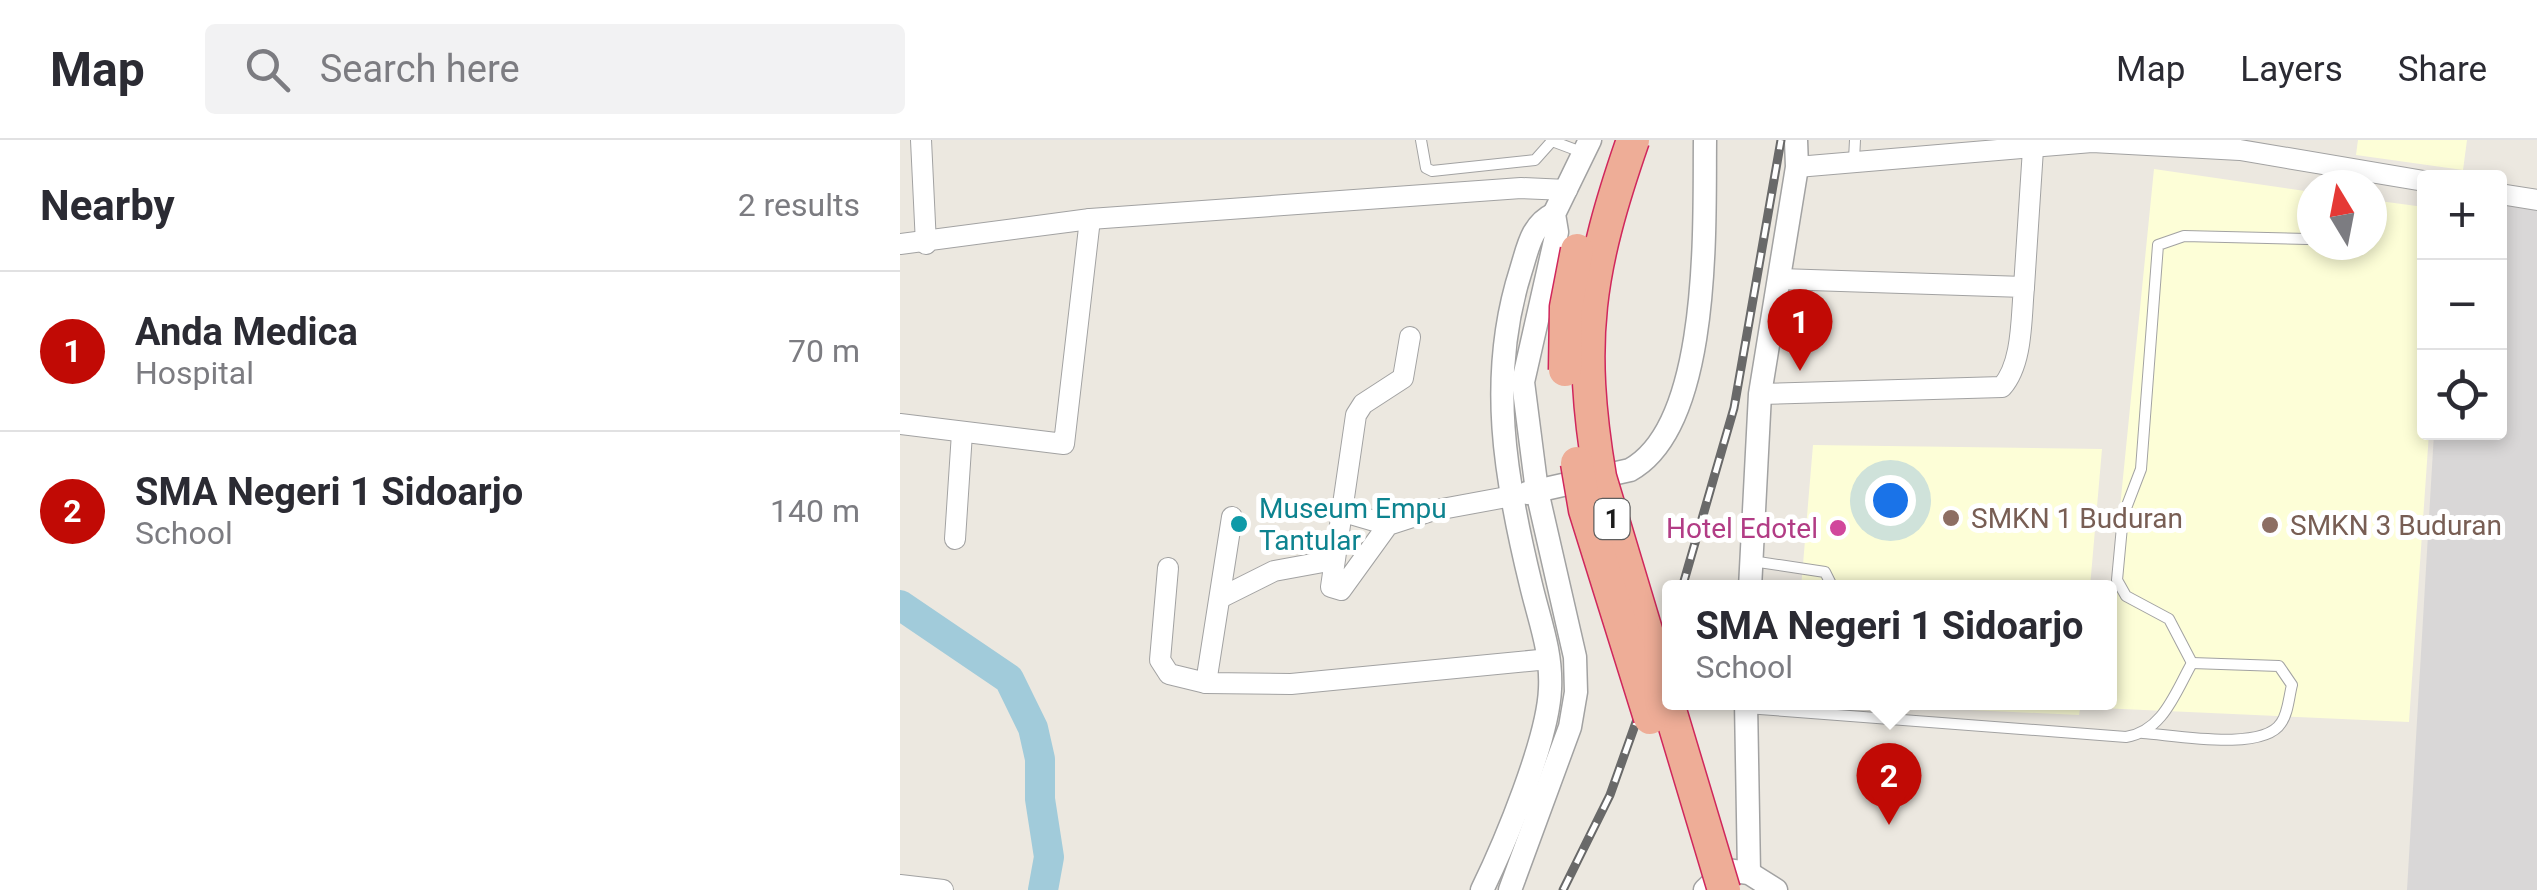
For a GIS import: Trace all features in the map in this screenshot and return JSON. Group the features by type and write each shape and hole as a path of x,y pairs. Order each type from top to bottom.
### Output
{"highway":[{"name":"1","path":"1633,140 1596,256 1585,366 1600,477 1662,660"},
{"name":"1","path":"1595,145 1592,192 1566,306 1568,416 1585,510 1704,890"},
{"name":"1","path":"1679,710 1737,881"}],"street":[{"path":"921,140 926,244"},
{"path":"1410,337 1403,378 1358,409 1340,511 1335,591 1342,590 1388,526 1431,511 1630,470 1642,463 1669,428 1686,377 1700,302 1705,140"},
{"path":"1750,580 1760,394 1797,168 1796,140"},
{"path":"1797,168 1855,150 2033,148 2092,141 2240,150 2417,180"},
{"path":"1482,890 1545,721 1549,659 1512,496 1500,423 1501,366 1515,289 1532,234 1538,224 1554,214 1595,145"},
{"path":"1760,394 2002,387 2014,363 2024,287 2033,148"},
{"path":"900,244 926,244 1090,220 1521,188 1567,190"},
{"path":"2507,195 2537,200"},
{"path":"1510,890 1570,727 1576,692 1568,620 1537,491 1523,382 1557,232 1554,214"},
{"path":"900,424 1064,444 1090,220"},
{"path":"1780,279 2024,287"},
{"path":"955,539 962,433"},
{"path":"1340,511 1388,526"},
{"path":"1206,683 1232,518"},
{"path":"1222,597 1274,571 1334,560"},
{"path":"1168,568 1160,660 1169,674 1206,683 1291,684 1549,659"},
{"path":"1737,881 1746,710"},
{"path":"1704,890 1718,873 1776,890"},
{"path":"900,885 943,890"}],"lane":[{"path":"1422,140 1426,168 1432,171 1534,160 1552,140 1595,145"},
{"path":"2192,663 2170,620 2126,596 2117,580 2123,516 2141,468 2158,245 2184,236 2297,239"},
{"path":"1750,561 1825,572 1829,580"},
{"path":"2142,733 2157,722 2192,663"},
{"path":"1805,710 2126,737 2142,733 2242,741 2268,734 2281,724 2292,685 2279,666 2192,663"}],"shaded area":[{"path":"2358,140 2467,140 2463,170 2356,155"},
{"name":"SMKN 3 Buduran","path":"2154,169 2297,190 2297,260 2387,260 2387,202 2417,206 2417,440 2429,440 2409,722 2117,709 2117,580 2113,580"},
{"path":"2507,204 2537,210 2537,890 2407,890 2434,440 2507,440"},
{"name":"SMKN 1 Buduran","path":"1813,445 2102,449 2091,580 1802,580"},
{"path":"1971,710 2080,710 2079,715"}],"waterway":[{"path":"900,605 1009,679 1033,728 1040,759 1040,799 1049,857 1043,890"}],"railway":[{"path":"1684,580 1734,408 1781,140"},
{"path":"1563,890 1610,795 1662,650"}],"place":[{"name":"Anda Medica","path":"1800,371"},
{"name":"SMKN 1 Buduran","path":"1951,518"},
{"name":"Museum Empu Tantular","path":"1239,524"},
{"name":"SMKN 3 Buduran","path":"2270,525"},
{"name":"Hotel Edotel","path":"1838,528"},
{"name":"SMA Negeri 1 Sidoarjo","path":"1889,825"}]}
